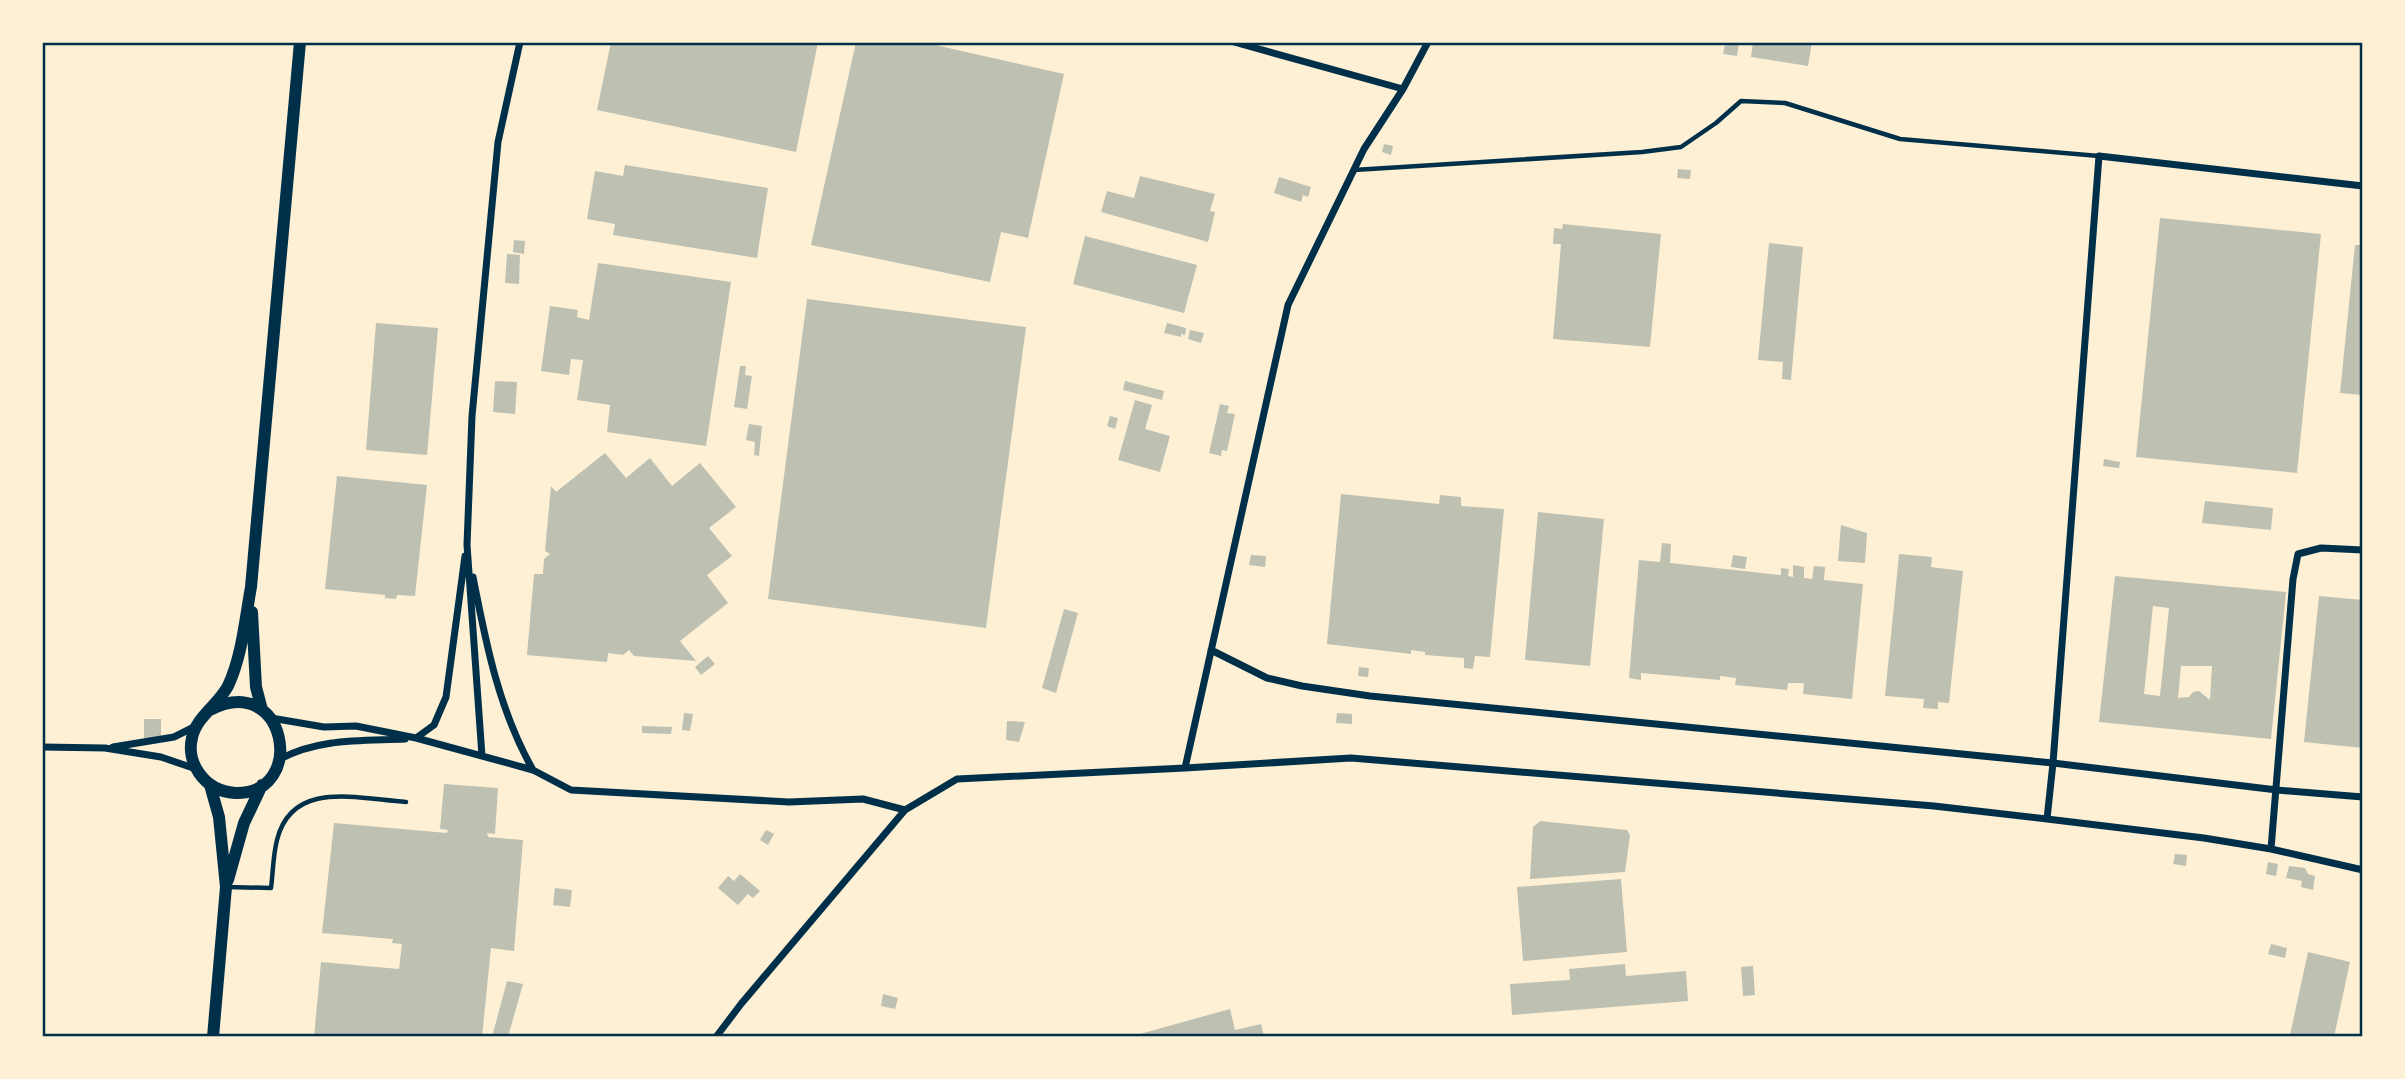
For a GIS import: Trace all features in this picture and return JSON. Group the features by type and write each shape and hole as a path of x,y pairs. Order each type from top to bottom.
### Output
{"main road":[{"path":"262,785 241,793 219,790 210,785 196,768 191,747 196,726 227,687 238,656 251,587 300,42"},
{"path":"226,887 244,823 262,785 276,769 280,759 281,737 266,714 256,687 251,587"},
{"path":"211,710 220,705 242,702 266,714"},
{"path":"210,785 219,817 226,887 213,1037"}],"street":[{"path":"482,756 467,545 472,416 498,142 520,42"},
{"path":"1234,42 1403,89"},
{"path":"1185,768 1288,305 1364,149 1403,89 1428,42"},
{"path":"2047,819 2099,156 2363,186"},
{"path":"280,759 298,749 323,743 416,738 434,724 446,697 467,545"},
{"path":"467,545 496,683 508,719 533,770"},
{"path":"2271,849 2293,579 2298,554 2321,548 2363,550"},
{"path":"1211,650 1267,677 1315,688 1384,697 2053,763 2277,790 2363,797"},
{"path":"266,714 324,727 356,726 416,738 533,770 571,790 789,802 863,799 905,810"},
{"path":"105,748 174,737 196,726"},
{"path":"42,747 105,748 161,757 196,768"},
{"path":"716,1037 905,810 957,779 1351,758 1934,806 2204,838 2271,849 2363,870"}],"lane":[{"path":"1354,170 1642,152 1681,147 1716,123 1741,101 1786,103 1900,139 2099,156"},
{"path":"226,887 271,888 277,839 289,815 305,801 323,796 406,802"}],"building":[{"path":"611,42 818,42 796,152 597,110"},
{"path":"856,42 922,42 1064,74 1028,238 1001,232 990,282 811,245"},
{"path":"1728,42 1739,42 1737,56 1723,54"},
{"path":"1753,42 1812,42 1808,66 1751,57"},
{"path":"1384,144 1393,146 1391,155 1382,152"},
{"path":"625,165 768,188 757,258 613,235 615,224 587,219 595,171 623,176"},
{"path":"1678,169 1691,170 1690,179 1677,178"},
{"path":"1140,176 1215,194 1210,211 1215,212 1208,242 1101,212 1107,191 1134,198"},
{"path":"1279,177 1311,187 1308,197 1303,195 1301,202 1274,193"},
{"path":"2160,218 2321,234 2297,473 2136,457"},
{"path":"1563,224 1661,234 1650,347 1553,339 1561,244 1553,244 1554,228 1562,229"},
{"path":"1085,236 1197,265 1184,313 1073,284"},
{"path":"514,240 525,241 524,254 513,252"},
{"path":"1769,243 1803,247 1791,380 1782,379 1783,362 1758,360"},
{"path":"2355,245 2363,245 2363,395 2340,393"},
{"path":"507,254 520,255 519,284 505,283"},
{"path":"598,263 731,282 706,446 607,432 610,405 577,400 583,360 571,359 569,375 541,371 550,306 578,310 577,317 589,320"},
{"path":"807,299 1026,327 986,628 768,599"},
{"path":"376,323 438,328 427,455 366,450"},
{"path":"1167,323 1186,328 1185,335 1181,334 1181,337 1164,333"},
{"path":"1190,330 1204,333 1201,343 1188,339"},
{"path":"740,366 746,366 745,375 752,376 747,409 734,407"},
{"path":"495,381 517,382 515,414 493,412"},
{"path":"1125,381 1164,391 1162,400 1123,390"},
{"path":"1135,400 1152,405 1145,429 1170,436 1160,472 1118,460"},
{"path":"1220,404 1229,406 1227,413 1235,414 1227,451 1222,450 1221,456 1209,453"},
{"path":"1110,416 1118,418 1115,429 1107,426"},
{"path":"749,424 762,426 759,456 754,455 755,442 746,440"},
{"path":"605,453 626,478 650,458 672,486 700,463 736,507 709,528 732,556 707,575 728,603 680,641 696,661 634,656 629,650 623,655 608,653 607,662 527,655 534,574 543,574 544,559 550,554 545,551 551,486 556,492"},
{"path":"2104,459 2120,462 2119,468 2103,466"},
{"path":"337,476 427,485 415,596 397,595 396,599 385,598 385,595 325,589"},
{"path":"1341,494 1439,504 1440,495 1461,497 1461,506 1504,509 1490,657 1475,656 1473,669 1464,668 1464,658 1425,655 1425,652 1411,650 1411,654 1327,644"},
{"path":"2205,501 2273,508 2271,530 2202,523"},
{"path":"1538,512 1604,519 1590,666 1525,660"},
{"path":"1841,525 1867,533 1865,563 1838,561"},
{"path":"1662,543 1671,544 1670,563 1781,575 1781,568 1789,569 1788,576 1793,577 1793,565 1804,567 1804,578 1812,579 1814,566 1825,567 1824,580 1863,584 1852,699 1803,694 1804,683 1788,683 1787,690 1735,685 1736,678 1720,676 1720,680 1641,673 1641,680 1629,678 1639,560 1660,562"},
{"path":"1899,554 1932,557 1931,567 1963,571 1949,703 1938,702 1938,709 1923,708 1924,699 1885,696"},
{"path":"1251,555 1266,556 1265,567 1249,565"},
{"path":"1733,555 1747,557 1745,569 1731,567"},
{"path":"2115,576 2286,592 2271,739 2099,722","holes":["2153,606 2169,608 2160,696 2144,694","2181,666 2212,666 2210,700 2199,691 2193,692 2189,697 2178,698"]},
{"path":"2319,596 2363,600 2363,748 2304,742"},
{"path":"1064,609 1078,613 1056,693 1042,688"},
{"path":"708,656 715,664 701,675 695,667"},
{"path":"1359,667 1369,668 1368,677 1358,676"},
{"path":"684,713 693,714 690,731 682,730"},
{"path":"1337,713 1352,714 1352,724 1336,723"},
{"path":"144,719 161,719 161,738 144,738"},
{"path":"1007,721 1025,722 1019,742 1006,740"},
{"path":"642,726 672,727 671,734 642,733"},
{"path":"444,784 498,788 495,834 487,833 488,837 523,840 514,951 491,948 482,1037 314,1037 321,962 399,969 402,944 392,943 393,939 322,933 334,823 447,833 448,830 440,829"},
{"path":"1540,821 1627,830 1630,835 1625,872 1530,879 1533,827"},
{"path":"766,830 774,834 768,845 760,840"},
{"path":"2175,854 2187,855 2186,866 2173,864"},
{"path":"2268,862 2278,864 2276,876 2266,874"},
{"path":"2289,866 2305,868 2308,874 2315,876 2313,890 2301,887 2302,881 2286,878"},
{"path":"740,874 760,891 753,898 748,894 738,905 718,888 728,876 734,881"},
{"path":"1621,879 1627,952 1523,961 1517,887"},
{"path":"555,888 572,890 570,907 553,905"},
{"path":"2271,944 2287,948 2285,958 2268,954"},
{"path":"2308,952 2350,962 2334,1037 2290,1035"},
{"path":"1625,964 1626,976 1686,971 1688,1001 1512,1015 1510,984 1570,980 1569,969"},
{"path":"1753,966 1755,995 1743,996 1741,967"},
{"path":"507,981 523,984 508,1037 492,1037"},
{"path":"883,994 898,998 895,1009 881,1006"},
{"path":"1230,1009 1235,1030 1261,1024 1264,1037 1129,1037"}]}
